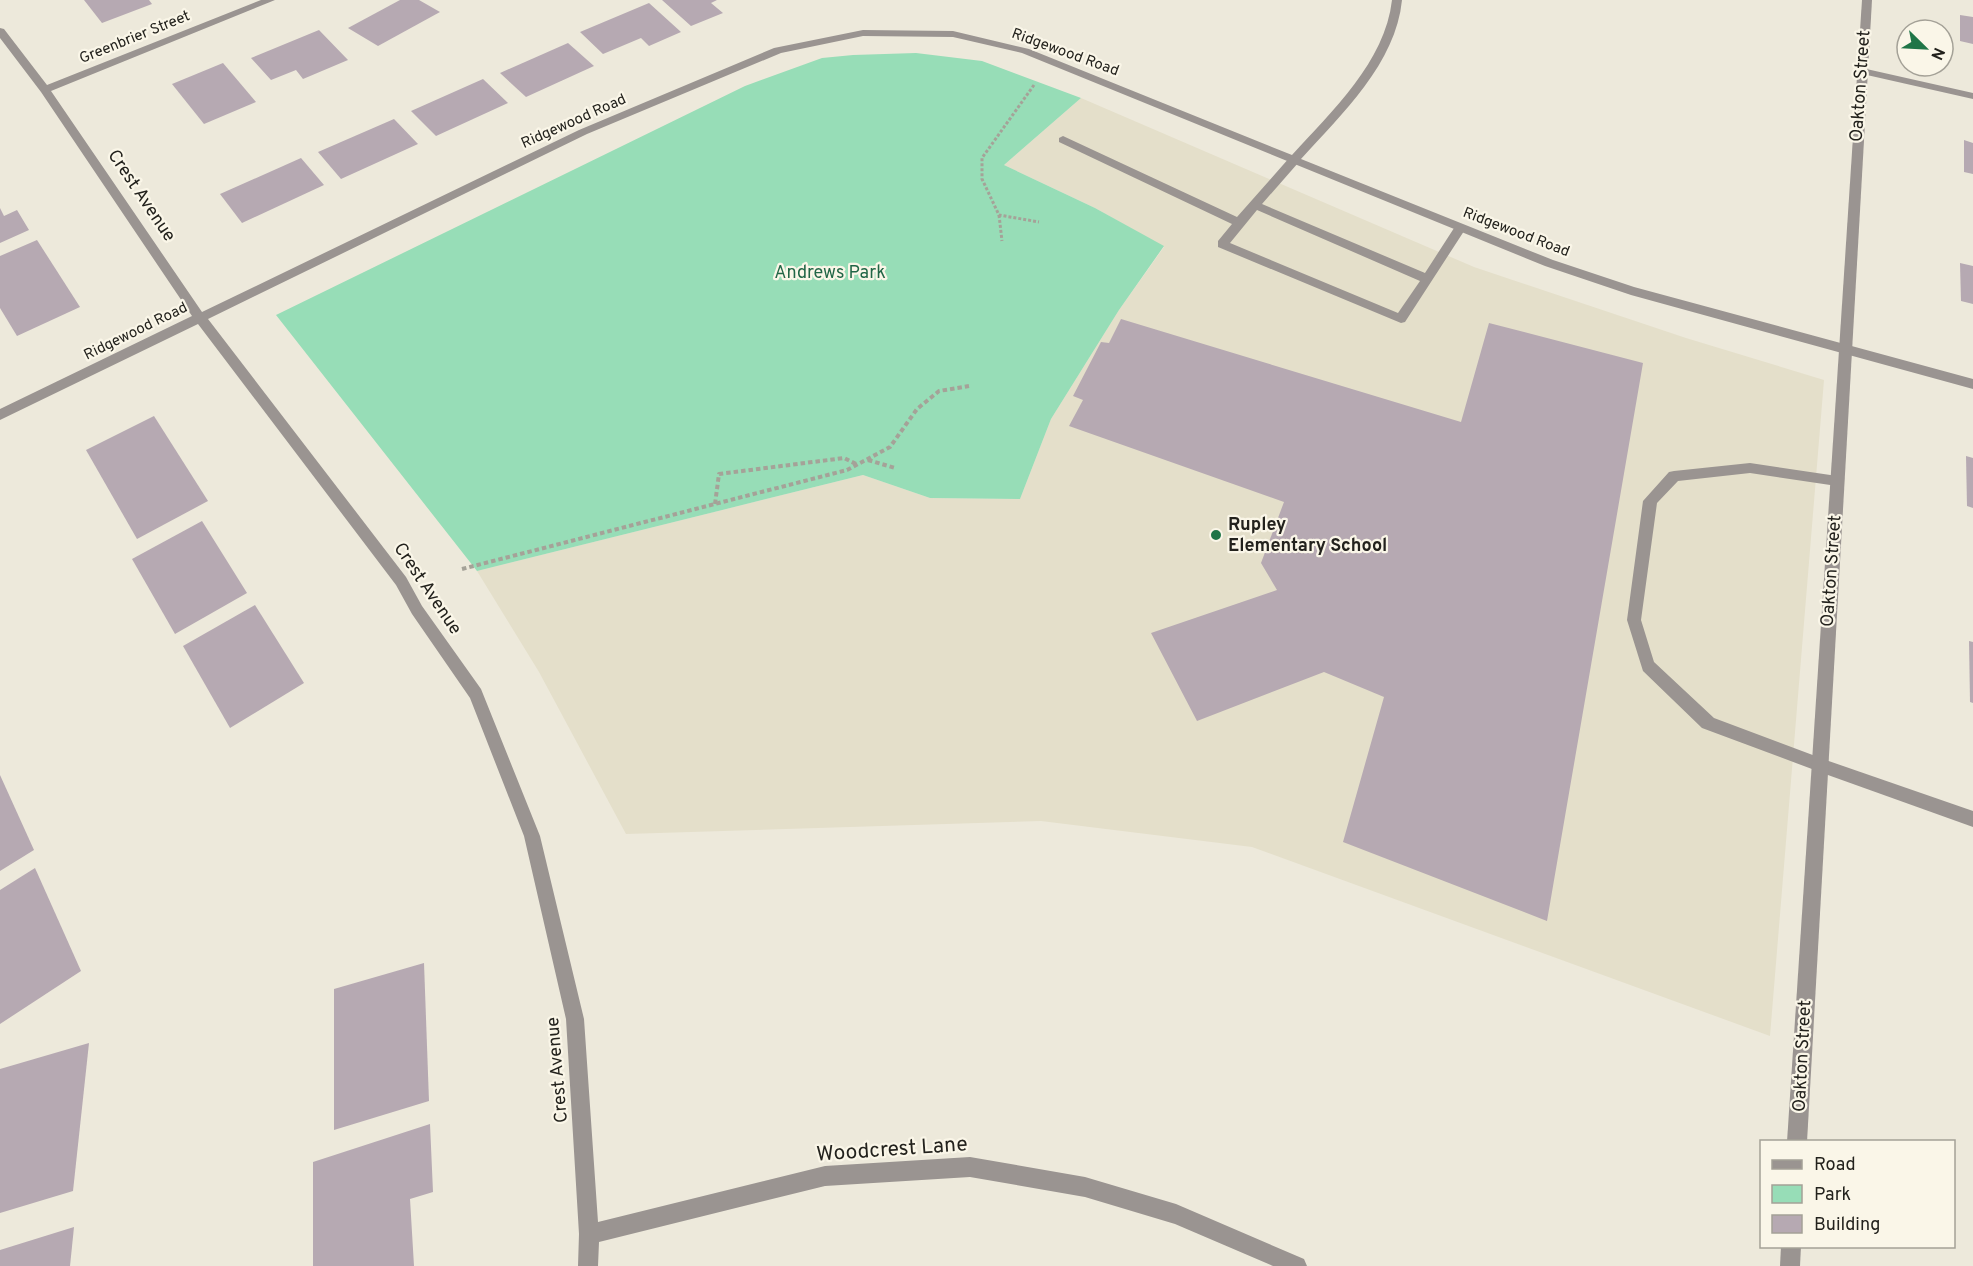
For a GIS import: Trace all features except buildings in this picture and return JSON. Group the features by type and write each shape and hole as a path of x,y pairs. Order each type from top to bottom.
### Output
{"street":[{"name":"Greenbrier Street","path":"45,90 270,0"},
{"path":"1397,0 1398,8 1383,48 1357,89 1222,244 1401,319 1460,228"},
{"name":"Oakton Street","path":"1797,1140 1867,0"},
{"name":"Crest Avenue","path":"0,31 45,90 200,318 401,581 417,610 476,694 532,836 575,1019 589,1234 588,1266"},
{"name":"Ridgewood Road","path":"0,415 594,128 778,50 863,33 953,34 1025,51 1460,228 1631,291 1973,384"},
{"path":"1862,71 1973,96"},
{"path":"1063,140 1239,223"},
{"path":"1255,205 1427,279"},
{"path":"1837,480 1750,468 1674,476 1650,501 1634,620 1648,666 1708,723 1973,819"},
{"name":"Woodcrest Lane","path":"589,1234 825,1176 970,1167 1085,1187 1130,1200 1176,1214 1297,1266"},
{"path":"1790,1266 1791,1248"}],"path":[{"path":"1002,241 999,215 982,179 982,158 1035,83"},
{"path":"999,215 1039,222"},
{"path":"462,569 847,470 890,447 917,409 939,391 969,386"},
{"path":"715,504 719,474 844,458 858,465"},
{"path":"867,459 895,468"}],"shaded area":[{"name":"Rupley Elementary School","path":"1081,98 1474,267 1686,338 1824,380 1770,1036 1252,847 1041,821 626,834 539,672 477,571 863,475 930,498 1020,499 1051,419 1119,310 1164,247 1095,208 1004,165"}],"green space":[{"name":"Andrews Park","path":"916,53 982,61 1081,98 1004,165 1095,208 1164,246 1119,310 1051,419 1020,499 930,498 863,475 477,571 276,315 745,86 822,58"}],"place":[{"name":"Rupley Elementary School","path":"1216,535"}]}
